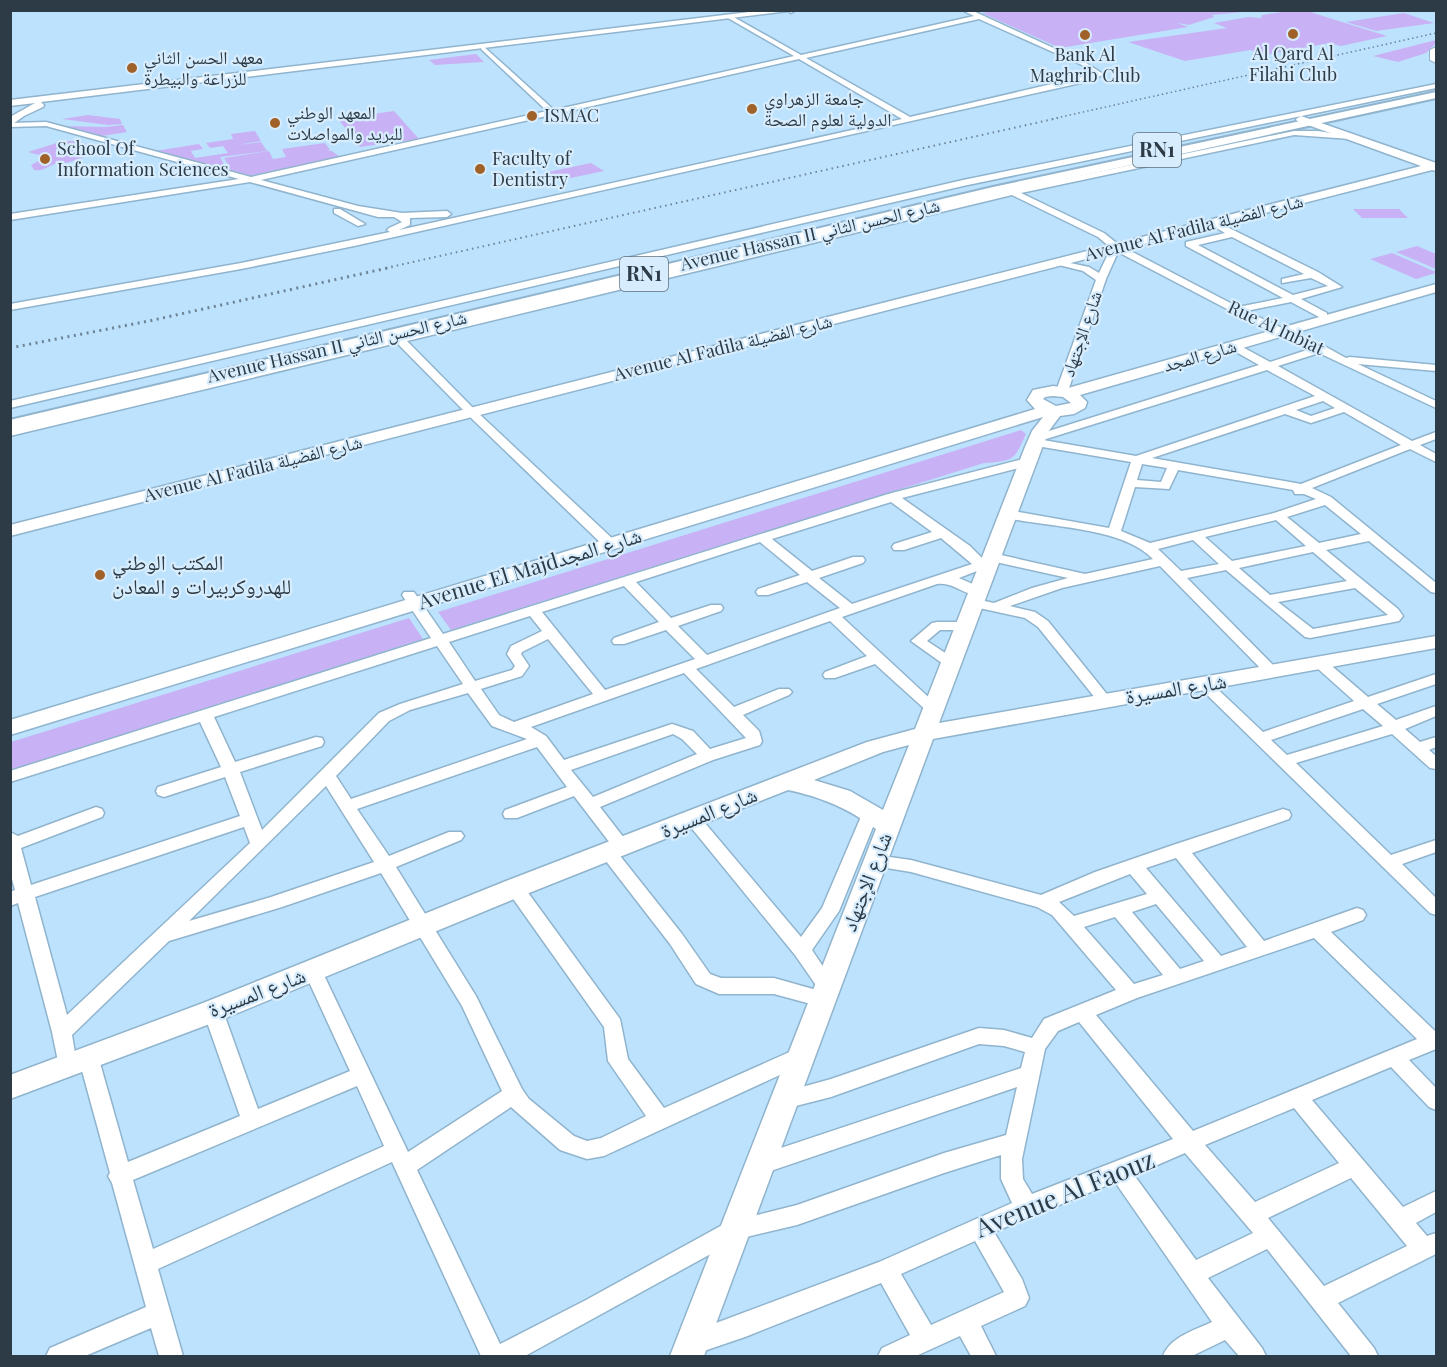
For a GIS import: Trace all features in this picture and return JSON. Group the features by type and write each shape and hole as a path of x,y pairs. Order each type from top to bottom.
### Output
{"highway":[{"path":"1437,50 1437,60"}],"main road":[{"name":"Avenue Hassan II شارع الحسن الثاني","path":"10,417 57,400 1013,179 1402,103 1437,93"},
{"name":"Avenue Hassan II شارع الحسن الثاني","path":"10,425 1312,120 1437,93"},
{"path":"1402,103 1414,107"}],"street":[{"path":"10,307 222,269 1094,78 1100,74 965,10"},
{"path":"10,105 792,11"},
{"path":"730,17 908,119"},
{"path":"10,217 250,180 979,17"},
{"path":"482,47 553,112"},
{"path":"10,405 57,400 963,183 1437,86"},
{"path":"10,125 20,114 66,97"},
{"path":"42,125 38,115 43,106 51,101"},
{"path":"10,105 18,109 20,114"},
{"path":"1312,120 1351,137 1436,166"},
{"path":"1312,120 1436,166"},
{"path":"10,125 42,125 193,167 336,210 376,231 400,230 407,223 406,218 402,216"},
{"path":"1003,193 1294,133 1318,132 1351,137"},
{"name":"Avenue Al Fadila شارع الفضيلة","path":"10,531 1115,246 1436,166"},
{"path":"193,167 357,209 387,214 402,216 492,211"},
{"name":"Rue Al Inbiat","path":"1003,193 1101,235 1115,246 1237,310 1437,405"},
{"path":"222,269 330,244 353,234 366,218 387,214"},
{"path":"1212,223 1316,274 1336,285 1337,288 1237,310"},
{"path":"1234,234 1189,244 1323,315"},
{"name":"شارع الإجتهاد","path":"1069,394 1101,279 1115,246"},
{"path":"1056,262 1086,269 1101,279"},
{"path":"1285,281 1316,274"},
{"name":"شارع المجد","path":"1283,331 1294,324 1437,281"},
{"name":"شارع المجد","path":"1069,394 1079,405 1076,408 1047,408 1035,400 1039,393 1069,394 1437,288"},
{"path":"10,433 399,339 480,316"},
{"path":"399,339 472,413 606,541"},
{"path":"1233,346 1437,459"},
{"path":"1036,440 1322,349"},
{"path":"1343,360 1437,368"},
{"path":"1138,459 1324,397"},
{"name":"شارع الإجتهاد","path":"689,1350 875,861 880,819 929,721 1047,408"},
{"name":"Avenue El Majdشارع المجد","path":"10,728 412,600 1047,408"},
{"path":"1285,410 1311,420 1345,408"},
{"path":"1284,513 1302,488 1437,435"},
{"path":"1036,440 1302,488 1327,500 1437,589"},
{"path":"1114,533 1138,459"},
{"path":"10,777 762,537 892,497 988,470 1027,462"},
{"path":"1130,483 1165,486 1174,465"},
{"path":"892,497 988,563 1087,578"},
{"path":"1149,547 1197,537 1327,500"},
{"path":"1197,537 1267,600 1310,634 1396,616 1314,548 1284,513"},
{"path":"1008,514 1114,533 1149,547 1273,673"},
{"path":"899,547 942,533"},
{"path":"1178,576 1373,536"},
{"path":"762,537 849,609"},
{"path":"763,591 858,560"},
{"path":"997,607 1029,593 1163,561"},
{"path":"515,727 849,609 988,563"},
{"path":"946,578 977,598 997,607 1030,615 1043,624 1105,701"},
{"path":"627,581 705,661"},
{"path":"1267,600 1358,583"},
{"path":"412,600 498,722 534,734 591,804 615,850 703,979 719,986 774,986 825,993"},
{"name":"Avenue El Majdشارع المجد","path":"10,714 412,600"},
{"path":"619,641 716,608"},
{"path":"533,611 602,696"},
{"path":"832,615 876,658 929,721"},
{"path":"951,663 918,641 937,626 966,626"},
{"path":"62,1032 259,844 384,717 405,707 517,673 522,666 514,654 516,649 551,632"},
{"name":"شارع المسيرة","path":"10,1087 213,1011 515,888 693,820 875,747 929,721 1105,701 1273,673 1437,642"},
{"path":"831,675 876,658"},
{"path":"1322,664 1437,764"},
{"path":"591,804 707,756 754,741 753,735 687,667"},
{"path":"1260,738 1437,679"},
{"path":"1205,685 1389,862 1430,891 1437,908"},
{"path":"732,714 784,692"},
{"path":"1284,761 1395,728 1404,722 1437,711"},
{"path":"205,715 231,770 259,844"},
{"path":"562,767 672,729 683,731 691,737 707,756"},
{"path":"347,806 540,740"},
{"path":"164,791 316,742"},
{"path":"1417,747 1437,742"},
{"path":"327,775 424,925 469,1001 504,1069 514,1094 522,1105 567,1143 587,1150 604,1147 660,1119 801,1056"},
{"path":"787,782 824,789 851,799 880,819 830,911 802,950"},
{"path":"511,814 577,789"},
{"path":"96,813 11,842 18,897 62,1032 78,1060 120,1176 146,1263 157,1314 171,1356"},
{"path":"1042,902 1179,849 1283,814"},
{"path":"18,897 250,819"},
{"path":"693,820 802,950 825,993"},
{"path":"164,936 278,903 385,866 455,836"},
{"path":"1389,862 1437,846"},
{"path":"1179,849 1260,950"},
{"path":"875,861 911,866 1042,902 1058,910 1130,993"},
{"path":"1134,866 1217,963"},
{"path":"515,888 613,1025 618,1062 660,1119"},
{"path":"1072,924 1161,896"},
{"path":"1119,909 1176,977"},
{"path":"1028,1206 1012,1186 1009,1176 1014,1142 1036,1047 1051,1025 1130,993 1357,915"},
{"path":"1318,930 1434,1041"},
{"path":"313,971 493,1356"},
{"path":"213,1011 252,1121"},
{"path":"1083,1013 1270,1236 1366,1356"},
{"path":"784,1100 842,1085 979,1036 1004,1038 1036,1047"},
{"name":"Avenue Al Faouz","path":"689,1350 745,1325 886,1270 1028,1206 1190,1143 1434,1041"},
{"path":"1395,1058 1437,1101"},
{"path":"759,1165 1029,1074"},
{"path":"120,1176 362,1076"},
{"path":"146,1263 401,1158 514,1094"},
{"path":"1298,1098 1400,1220 1430,1246 1321,1299"},
{"path":"501,1356 594,1308 734,1230 797,1215 944,1163 1014,1142"},
{"path":"1251,1215 1354,1166"},
{"path":"1119,1171 1229,1326 1254,1356"},
{"path":"1400,1220 1437,1201"},
{"path":"890,1356 1017,1298 1014,1287 980,1228"},
{"path":"1194,1274 1270,1236"},
{"path":"886,1270 927,1339"},
{"path":"58,1356 157,1314"},
{"path":"964,1321 984,1356"},
{"path":"1175,1356 1182,1348 1229,1326"}],"shaded area":[{"name":"Bank Al Maghrib Club","path":"1005,10 1253,11 1212,15 1214,17 1189,25 1177,23 1188,27 1060,48 982,13"},
{"name":"Al Qard Al Filahi Club","path":"1307,11 1387,36 1341,46 1329,43 1265,55 1250,50 1185,61 1128,42 1227,28 1214,23 1248,17 1261,18 1262,15"},
{"path":"1404,13 1434,23 1376,31 1346,22"},
{"path":"1436,40 1436,43 1426,53 1398,62 1373,56"},
{"path":"476,54 484,62 435,65 429,60"},
{"path":"394,111 419,139 360,147 338,119"},
{"path":"88,115 120,119 122,124 108,125 62,119"},
{"path":"123,125 127,132 102,136 65,126 105,127"},
{"path":"255,131 261,141 238,145 261,142 267,151 220,157 225,166 228,165 224,158 269,151 273,159 286,157 282,149 325,143 330,150 328,151 340,157 249,176 155,151 199,144 203,149 191,151 195,158 228,153 223,146 210,148 206,143 233,139 231,134"},
{"path":"63,141 77,141 108,150 34,170 31,165 42,159 40,155 50,151 39,155 28,152"},
{"path":"591,163 604,171 561,180 548,172"},
{"path":"1353,209 1399,209 1408,218 1362,218"},
{"path":"1417,246 1436,254 1436,269 1396,252"},
{"path":"1392,253 1436,273 1416,279 1370,259"},
{"path":"1021,430 1026,434 1016,454 1008,460 984,463 451,630 438,612"},
{"path":"409,618 423,639 11,770 11,742"}],"railway":[{"path":"1052,119 1436,33"},
{"path":"386,268 1058,118"},
{"path":"10,348 149,321 392,267"}],"place":[{"name":"Al Qard Al Filahi Club","path":"1293,34"},
{"name":"Bank Al Maghrib Club","path":"1085,35"},
{"name":"معهد الحسن الثاني للزراعة والبيطرة","path":"132,68"},
{"name":"جامعة الزهراوي الدولية لعلوم الصحة","path":"752,109"},
{"name":"ISMAC","path":"532,116"},
{"name":"المعهد الوطني للبريد والمواصلات","path":"275,123"},
{"name":"School Of Information Sciences","path":"45,159"},
{"name":"Faculty of Dentistry","path":"480,169"},
{"name":"المكتب الوطني للهدروكربيرات و المعادن","path":"100,575"}]}
